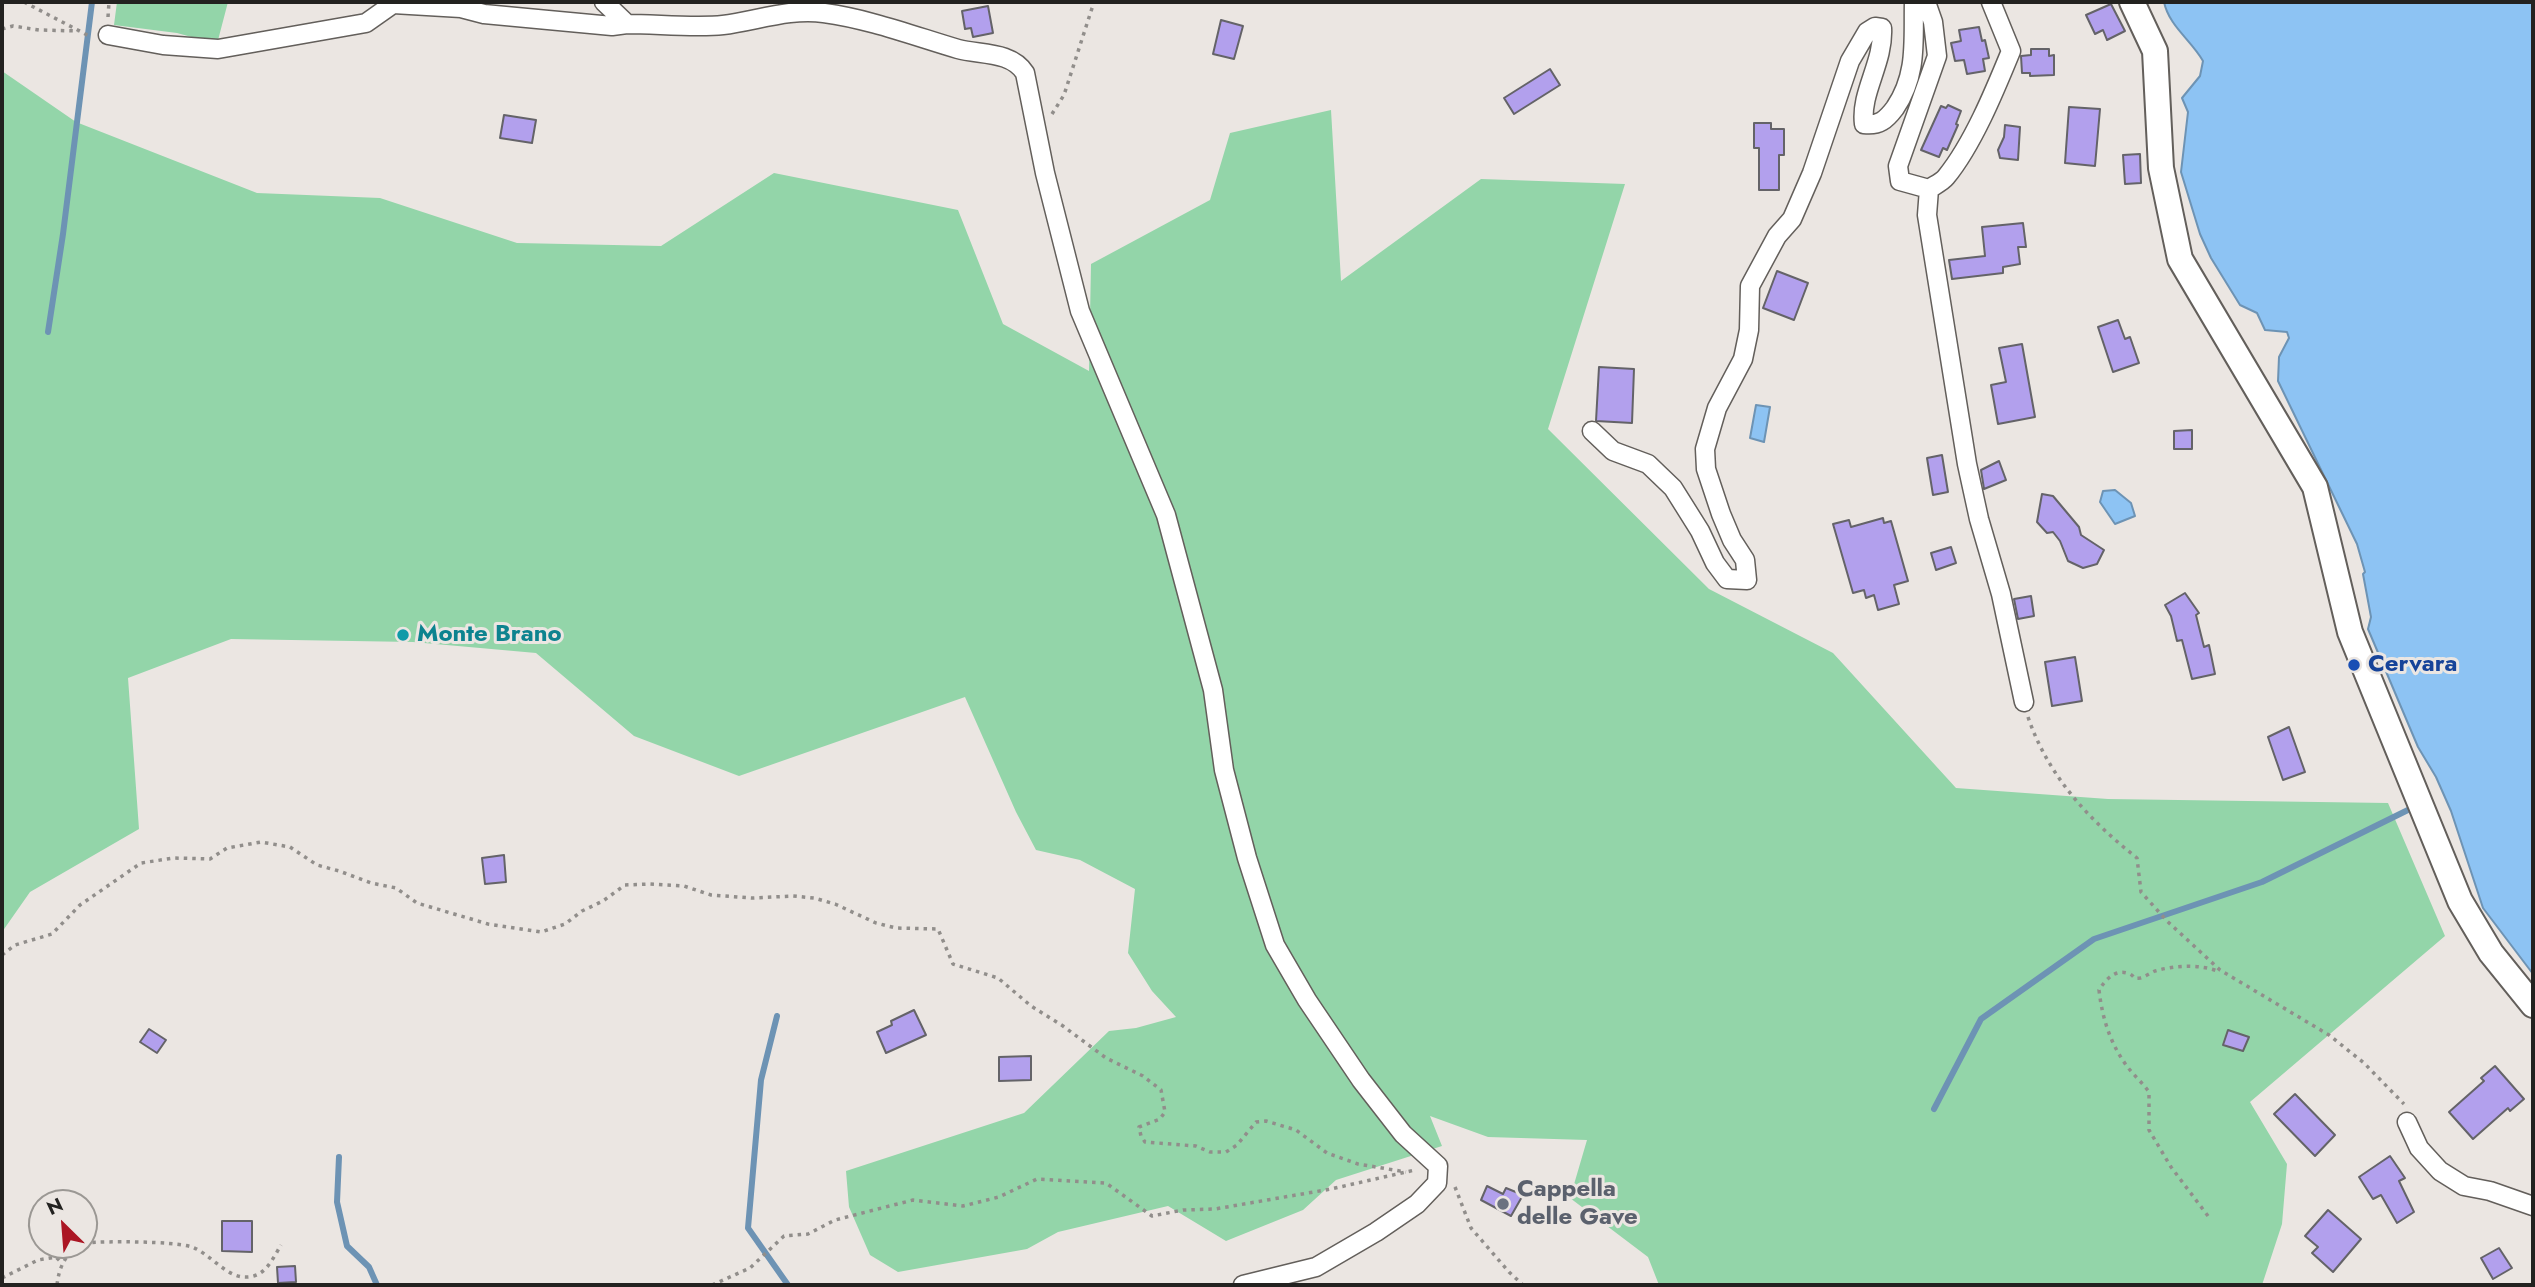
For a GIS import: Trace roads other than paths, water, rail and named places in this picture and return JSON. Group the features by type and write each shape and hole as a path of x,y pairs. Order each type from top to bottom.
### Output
{"main road":[{"path":"2132,2 2155,51 2161,168 2180,258 2315,487 2350,632 2460,901 2491,953 2533,1005"}],"street":[{"path":"604,2 627,24"},
{"path":"1592,431 1612,451 1648,464 1673,488 1700,531 1715,563 1727,579 1747,580 1745,560 1732,540 1706,469 1705,449 1717,408 1743,359 1749,330 1750,286 1777,236 1792,219 1812,173 1850,61 1867,32 1875,27 1882,29 1883,40 1862,112 1864,124 1873,125 1885,121 1905,91 1910,81 1915,35 1914,2"},
{"path":"1926,2 1933,22 1937,56 1898,166 1900,181 1928,189 1945,179 1957,160 1990,101 2011,51 1992,2"},
{"path":"108,35 163,45 218,49 366,23 393,4 461,8 484,14 612,26 722,25 786,13 822,12 960,49 1011,59 1020,65 1025,73 1057,224 1080,311 1166,514 1213,690 1228,783 1247,858 1275,945 1307,1000 1361,1080 1403,1134 1438,1166 1437,1183 1418,1205 1377,1232 1316,1267 1243,1285"},
{"path":"1928,189 1927,215 1960,428 1979,519 2001,594 2024,702"},
{"path":"2408,1115 2419,1149 2440,1171 2465,1186 2490,1191 2533,1206"}],"water":[{"path":"2164,2 2533,2 2533,974 2483,908 2451,811 2436,777 2418,747 2368,629 2371,617 2363,574 2365,572 2357,544 2278,381 2279,357 2289,338 2287,332 2265,330 2257,313 2240,305 2211,258 2200,234 2181,172 2188,112 2182,98 2200,76 2203,61 2175,26"},
{"path":"1756,405 1770,407 1764,442 1750,438"},
{"path":"2115,490 2131,503 2135,516 2115,524 2100,502 2103,491"}],"waterway":[{"path":"48,332 92,2"},
{"path":"1934,1109 1981,1019 2094,939 2262,882 2414,807"},
{"path":"777,1016 761,1080 748,1228 788,1285"},
{"path":"339,1157 337,1202 347,1246 369,1267 377,1285"}],"place":[{"name":"Monte Brano","path":"403,635"},
{"name":"Cervara","path":"2354,665"},
{"name":"Cappella delle Gave","path":"1503,1204"}]}
